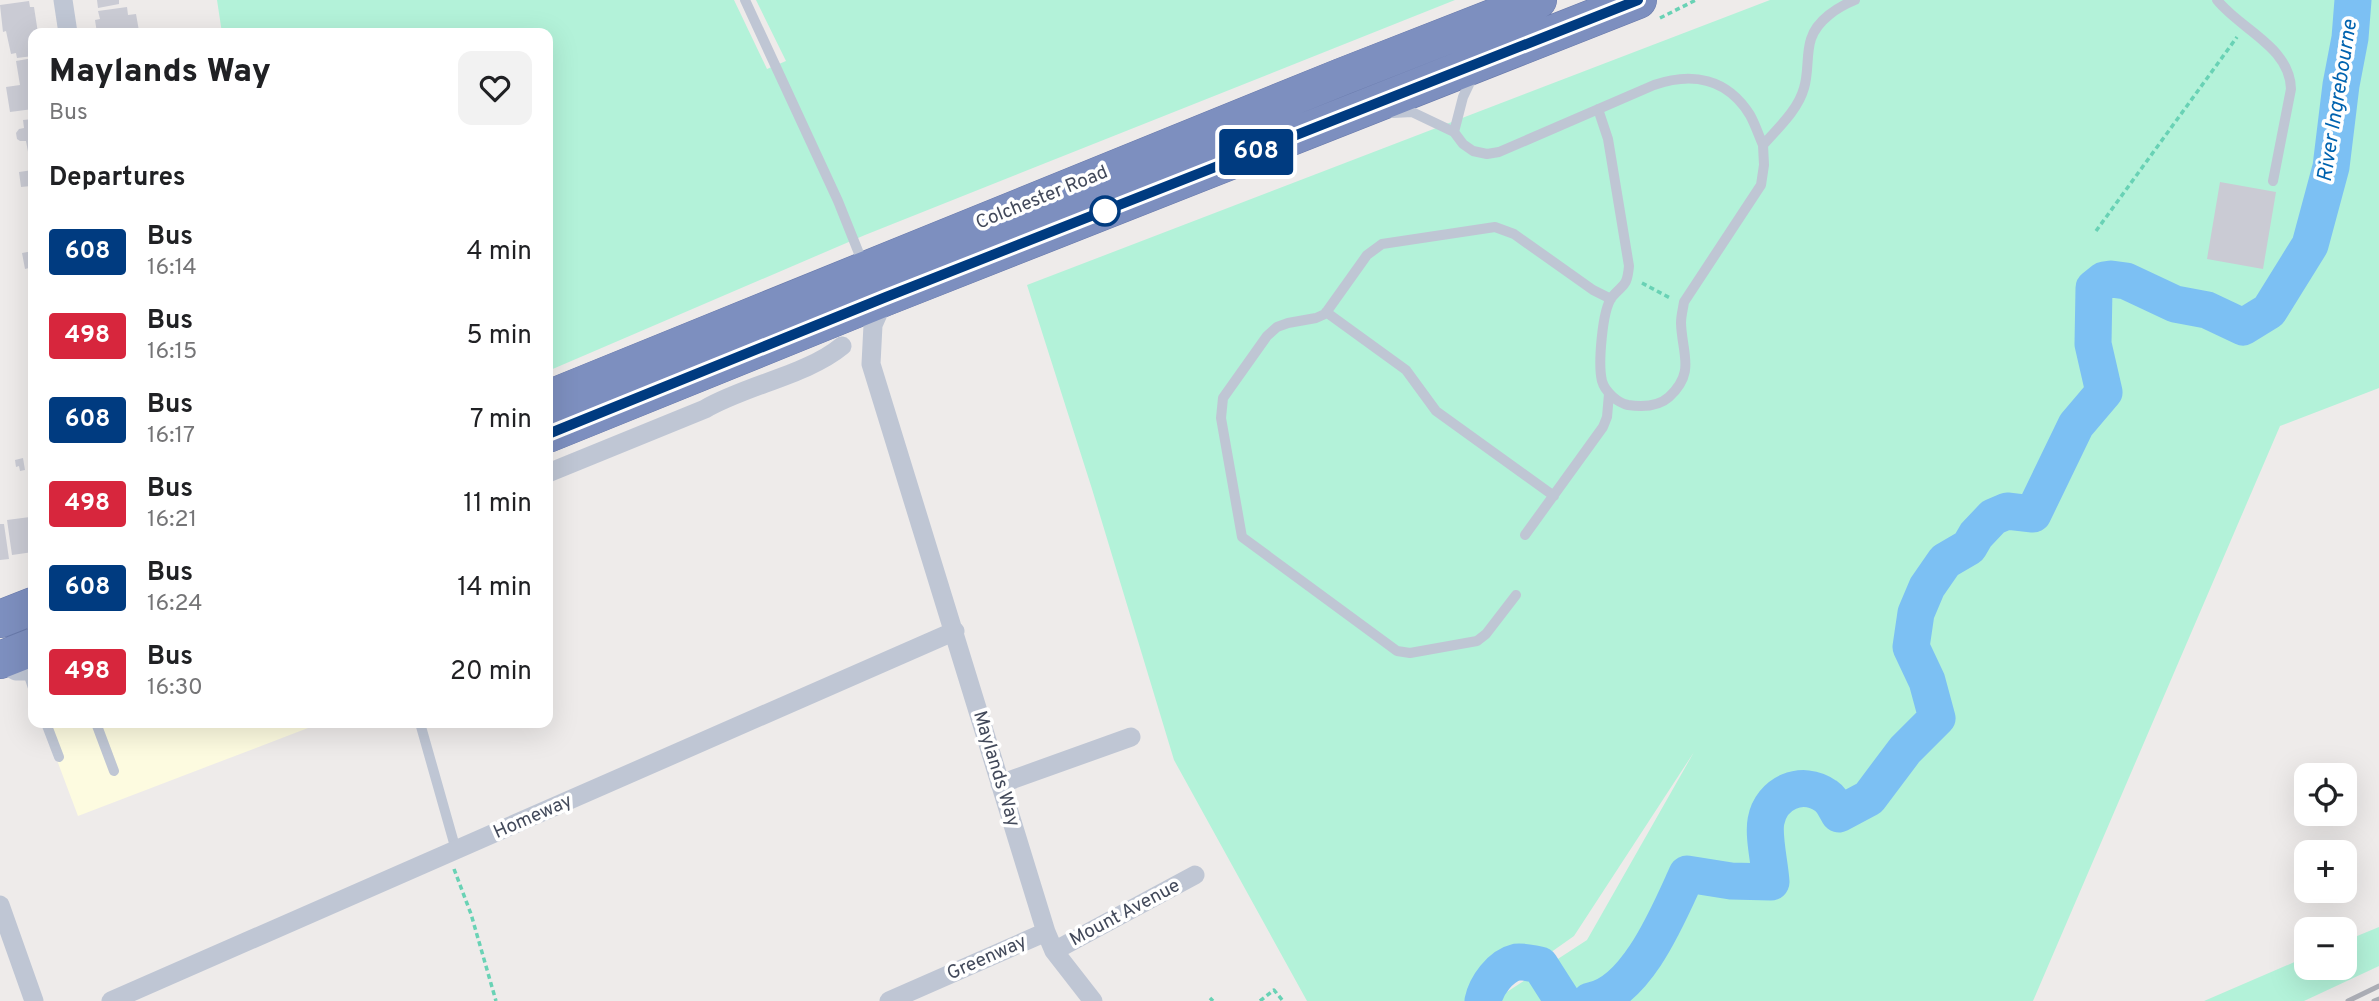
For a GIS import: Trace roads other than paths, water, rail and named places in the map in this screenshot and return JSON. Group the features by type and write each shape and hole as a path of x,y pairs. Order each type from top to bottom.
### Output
{"highway":[{"path":"1405,53 1479,0"},
{"name":"Colchester Road","path":"553,432 787,337 1341,77 1538,0"},
{"name":"Colchester Road","path":"553,397 876,294 1248,156 1638,0"},
{"path":"0,619 28,608"},
{"path":"0,662 28,649"}],"street":[{"path":"63,0 67,28"},
{"name":"Colchester Road","path":"553,471 826,358 844,346 876,294"},
{"name":"Maylands Way","path":"876,294 871,364 1046,932 1055,951 1093,1001"},
{"path":"787,337 844,346 861,354 871,364"},
{"name":"Homeway","path":"111,1001 955,631"},
{"path":"0,662 16,671 28,671"},
{"path":"1000,784 1131,737"},
{"name":"Mount Avenue","path":"1055,951 1195,875"},
{"path":"0,905 34,1001"},
{"name":"Greenway","path":"889,1001 1046,932"}],"lane":[{"path":"745,0 833,188 876,294"},
{"path":"1763,145 1794,110 1804,89 1810,39 1816,28 1830,14 1855,0"},
{"path":"2217,0 2281,58 2291,76 2291,89 2273,181"},
{"path":"1454,132 1463,97 1480,61"},
{"path":"1387,114 1412,112 1454,132 1463,144 1487,154 1499,152 1598,109 1672,79 1700,78 1720,86 1737,99 1750,115 1763,145 1761,185 1684,302 1681,321 1687,358 1685,375 1677,390 1664,402 1650,406 1626,405 1609,394 1602,384 1600,346 1611,299 1623,289 1629,266 1608,139 1598,109"},
{"path":"1248,156 1322,138"},
{"path":"1516,595 1486,634 1477,641 1402,653 1242,537 1221,418 1223,398 1267,336 1277,327 1316,318 1326,312 1367,255 1382,244 1485,227 1505,229 1593,290 1611,299"},
{"path":"1326,312 1406,370 1436,411 1554,496"},
{"path":"1525,535 1604,427 1609,394"},
{"path":"48,728 59,757"},
{"path":"98,728 114,771"},
{"path":"421,728 452,853"}],"waterway":[{"name":"River Ingrebourne","path":"1590,1001 1607,995 1637,968 1661,929 1687,874 1731,881 1771,882 1765,827 1769,811 1781,796 1798,789 1817,791 1830,800 1839,814 1869,798 1905,750 1937,718 1927,681 1911,647 1916,613 1927,587 1945,561 1969,547 1993,517 2007,511 2033,514 2076,425 2104,392 2093,344 2094,288 2104,280 2126,281 2175,304 2207,310 2243,327 2269,311 2310,245 2331,167 2353,0"},
{"name":"River Ingrebourne","path":"1483,1001 1487,989 1500,972 1519,962 1540,965 1563,1001"}],"railway":[{"path":"2348,1001 2379,986"},
{"path":"2374,1001 2379,999"}]}
